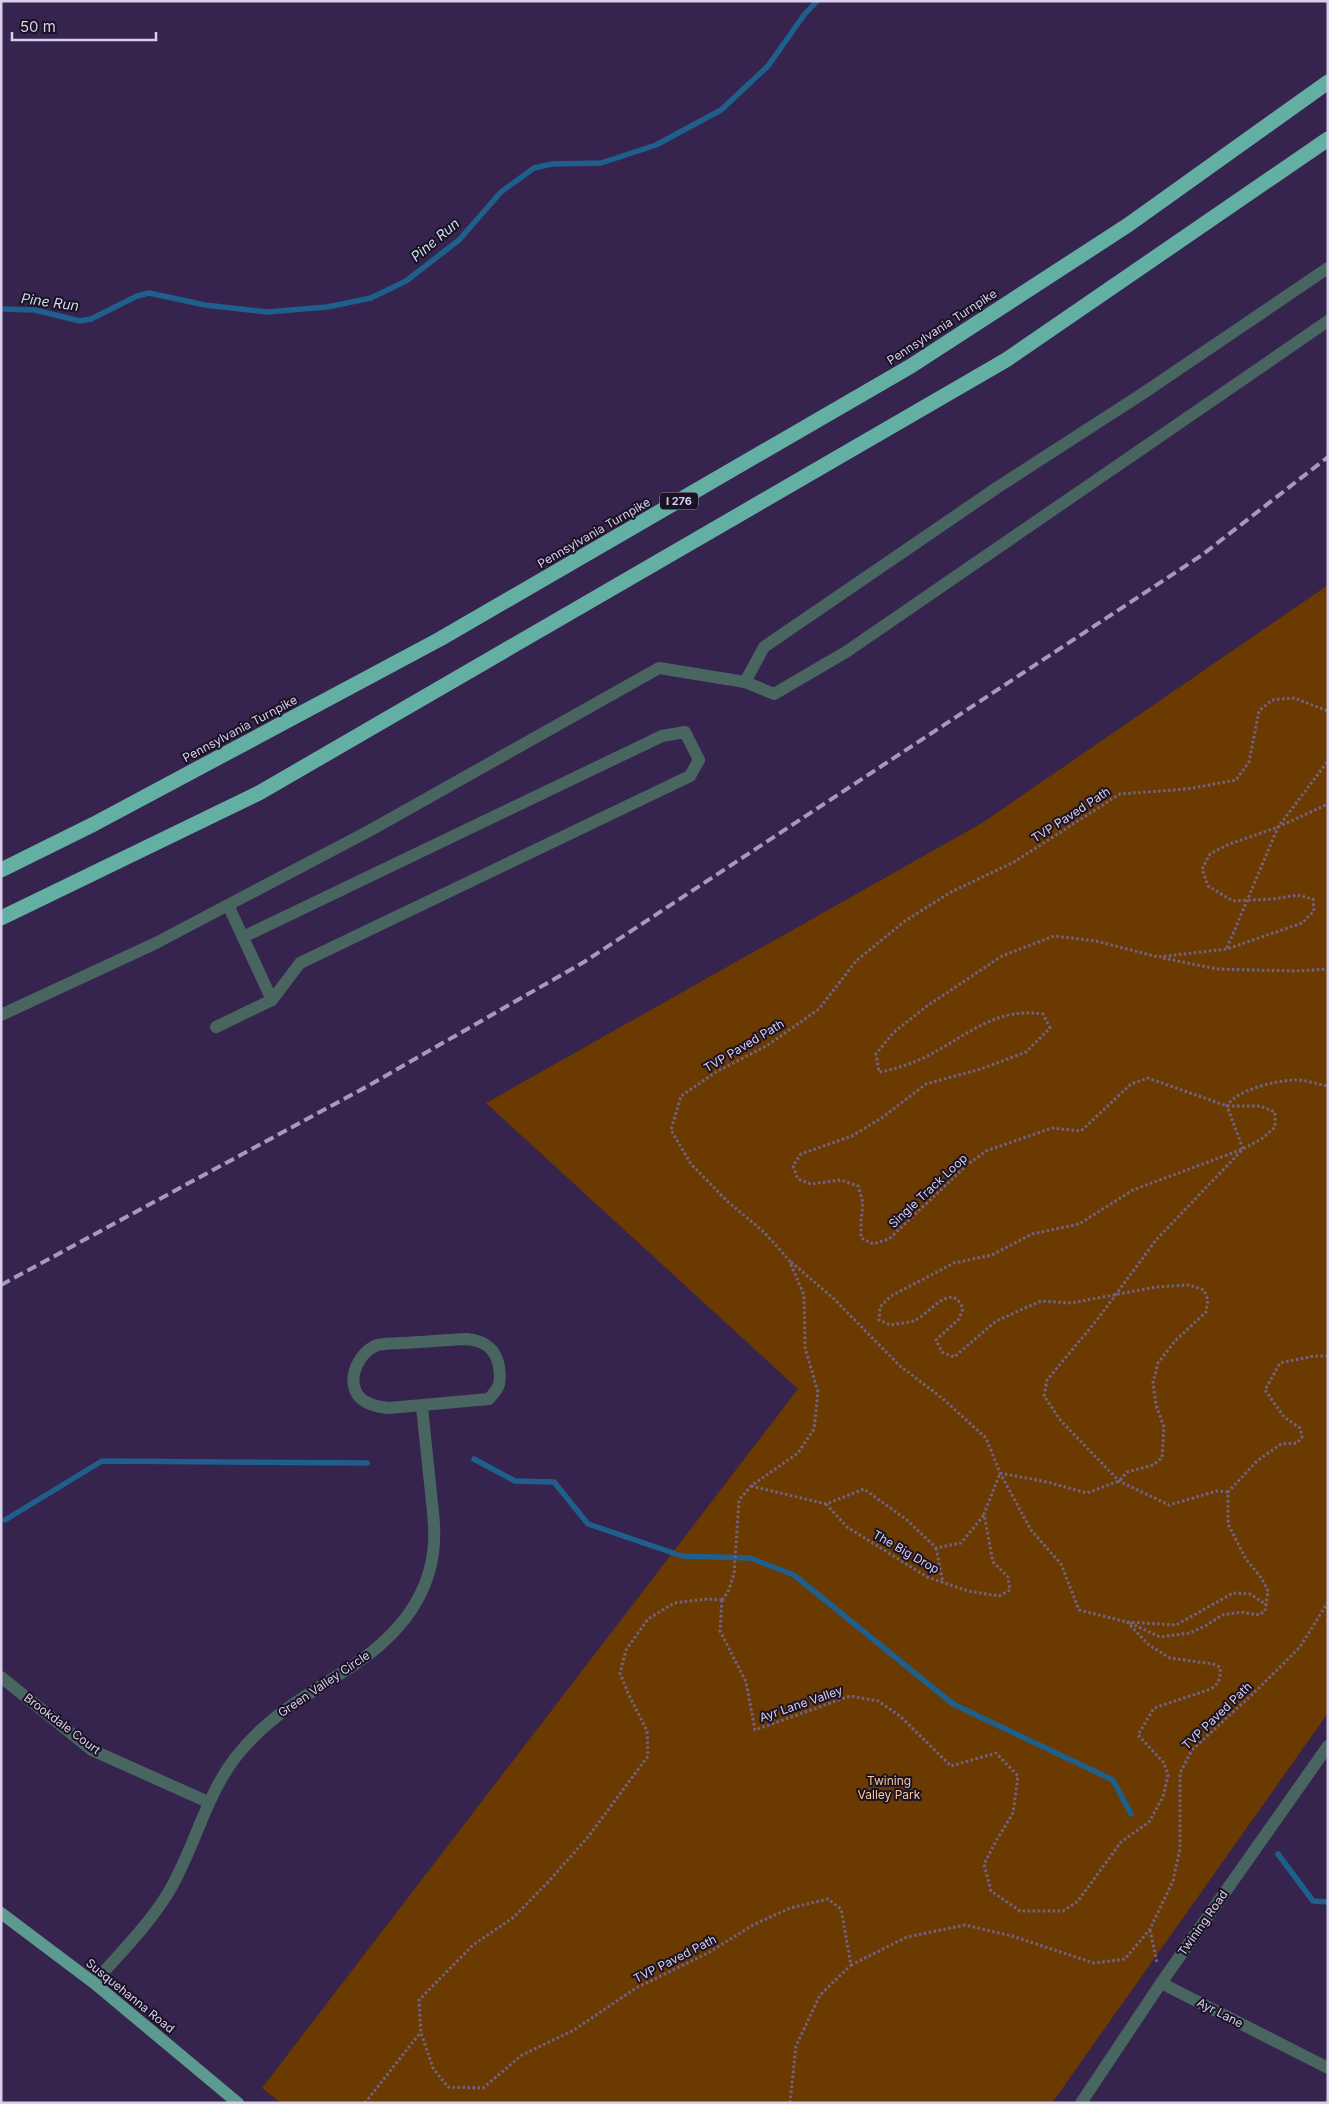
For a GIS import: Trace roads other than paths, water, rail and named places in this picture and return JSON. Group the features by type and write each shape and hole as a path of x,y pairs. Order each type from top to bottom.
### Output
{"highway":[{"name":"Pennsylvania Turnpike","path":"1,870 94,824 440,639 911,366 1128,225 1328,82"},
{"path":"1,918 259,793 1006,360 1328,139"}],"main road":[{"name":"Susquehanna Road","path":"1,1913 94,1983 238,2103"}],"street":[{"path":"744,682 764,647 998,487 1142,394 1328,268"},
{"path":"1,1015 156,943 369,831 659,668 744,682 774,694 846,652 1328,321"},
{"path":"216,1027 272,1000 300,963 690,776 699,760 685,732 662,736 243,938"},
{"path":"228,904 272,1000"},
{"path":"466,1339 480,1340 492,1348 498,1360 501,1376 498,1387 489,1399 422,1407 376,1407 362,1399 356,1391 354,1378 357,1365 364,1353 377,1345 466,1339"},
{"name":"Green Valley Circle","path":"94,1983 147,1923 168,1892 185,1860 218,1781 250,1739 282,1710 362,1660 402,1624 422,1594 429,1572 435,1534 422,1407"},
{"name":"Brookdale Court","path":"1,1677 92,1750 208,1802"},
{"name":"Twining Road","path":"1082,2103 1161,1983 1328,1746"},
{"name":"Ayr Lane","path":"1161,1983 1328,2068"}],"waterway":[{"name":"Pine Run","path":"1,309 35,310 80,321 91,319 137,296 149,293 205,305 267,312 327,307 371,298 406,281 459,240 501,192 534,168 552,164 601,163 656,145 721,110 768,66 804,15 817,1"},
{"path":"474,1459 515,1481 554,1482 588,1524 682,1556 750,1558 794,1575 953,1704 1113,1780 1131,1814"},
{"path":"5,1520 102,1461 367,1463"},
{"path":"1278,1854 1313,1901 1328,1902"}],"railway":[{"path":"1,1285 366,1087 584,962 1202,555 1328,457"}],"park label":[{"name":"Twining Valley Park","path":"889,1788"}]}
